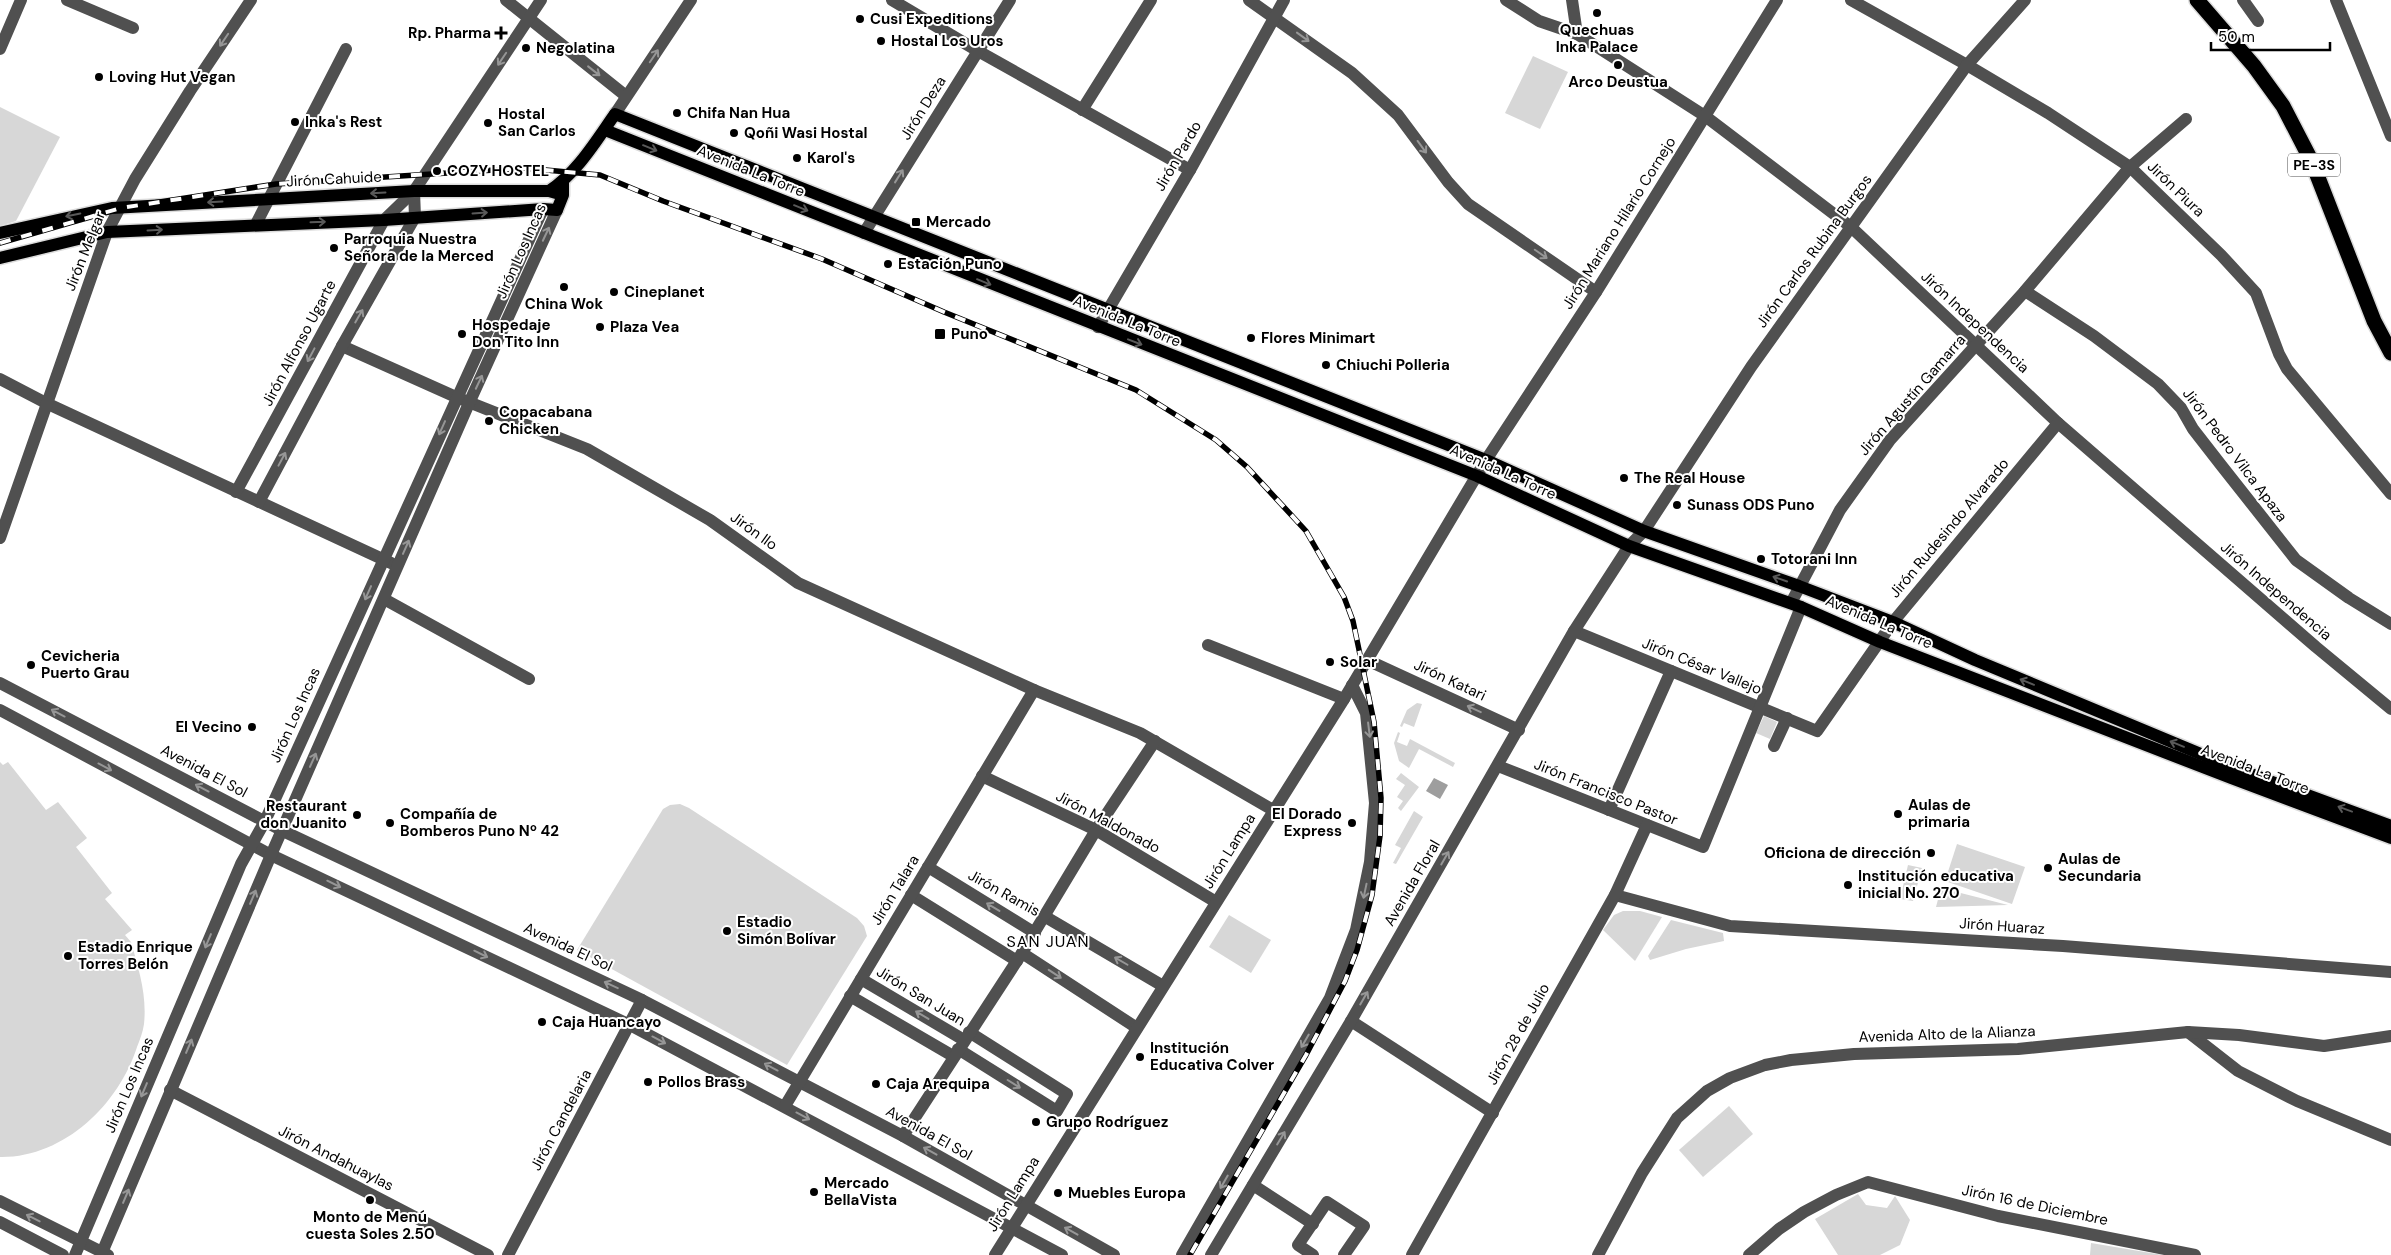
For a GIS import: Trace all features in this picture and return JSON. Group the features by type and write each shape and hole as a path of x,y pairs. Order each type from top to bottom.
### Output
{"highway":[{"name":"PE-3S","path":"2197,0 2254,66 2283,106 2312,162 2374,321 2391,353"}],"main road":[{"name":"Avenida La Torre","path":"615,114 1486,460 1644,531 1799,586 1893,622 1975,660 2232,767 2391,826"},
{"path":"549,191 563,182 605,130 615,114"},
{"name":"Avenida La Torre","path":"605,130 1477,476 1629,546 1796,605 1880,642 2391,838"},
{"path":"563,182 563,195"},
{"name":"Jirón Cahuide","path":"0,232 100,209 414,191 549,191 563,195"},
{"name":"Jirón Los Incas","path":"543,209 549,191"},
{"name":"Jirón Los Incas","path":"557,210 563,195"},
{"path":"0,258 107,232 256,224 384,220 543,209 557,210"}],"street":[{"path":"0,48 21,0"},
{"path":"68,0 133,28"},
{"name":"Jirón Melgar","path":"0,538 107,232 135,179 190,91 251,0"},
{"path":"506,0 626,96"},
{"name":"Jirón Alfonso Ugarte","path":"236,492 384,220 414,191 541,0"},
{"path":"615,114 692,0"},
{"path":"892,0 978,51 1190,170"},
{"name":"Jirón Deza","path":"864,233 1010,0"},
{"path":"1082,110 1151,0"},
{"path":"1249,0 1352,73 1398,115 1448,182 1468,204 1596,292"},
{"name":"Jirón Pardo","path":"1098,327 1190,170 1284,0"},
{"name":"Jirón Independencia","path":"1506,0 1539,21 1577,34 1705,116 1851,227 2058,423 2316,648 2391,709"},
{"path":"1572,0 1577,34"},
{"name":"Jirón Mariano Hilario Cornejo","path":"1486,460 1596,292 1777,0"},
{"name":"Jirón Piura","path":"1852,0 2048,113 2130,167 2221,255 2256,293 2279,354 2287,369 2391,494"},
{"name":"Jirón Carlos Rubina Burgos","path":"1644,531 1751,367 1967,65 2025,0"},
{"path":"2243,0 2258,20"},
{"path":"2336,0 2391,136"},
{"path":"256,224 346,49"},
{"name":"Jirón Agustín Gamarra","path":"1796,605 1799,586 1840,510 1890,440 2025,291 2130,167 2186,119"},
{"path":"259,502 342,346 415,217 414,191"},
{"name":"Jirón Los Incas","path":"75,1255 79,1241 252,844 265,822 456,397 543,209"},
{"name":"Jirón Los Incas","path":"104,1254 170,1090 271,855 470,401 557,210"},
{"name":"Jirón Pedro Vilca Apaza","path":"2025,291 2101,341 2158,384 2181,408 2210,451 2296,560 2349,598 2391,624"},
{"name":"Jirón Ilo","path":"342,346 456,397 587,449 710,520 798,583 1034,690 1140,732 1273,810"},
{"path":"0,379 46,403 398,566"},
{"name":"Jirón Rudesindo Alvarado","path":"1817,731 1893,622 2058,423"},
{"name":"Jirón Lampa","path":"994,1255 1344,699 1486,460"},
{"name":"Avenida Floral","path":"1211,1255 1351,1021 1574,631 1629,546 1644,531"},
{"path":"384,599 529,679"},
{"path":"1760,707 1796,605"},
{"name":"Jirón César Vallejo","path":"1574,631 1817,731"},
{"path":"1208,645 1344,699"},
{"name":"Jirón Katari","path":"1367,660 1518,730"},
{"path":"1609,810 1671,671"},
{"name":"Avenida El Sol","path":"0,683 282,831 642,1000 903,1136 1114,1255"},
{"name":"Avenida Floral","path":"1182,1255 1330,998 1356,930 1370,862 1375,803 1366,712 1352,685"},
{"name":"Jirón Talara","path":"785,1106 1034,690"},
{"name":"Jirón Francisco Pastor","path":"1498,766 1703,847 1760,707"},
{"path":"0,710 271,855 630,1025 1062,1255"},
{"path":"1774,746 1787,718"},
{"path":"1044,916 1096,830 1155,741"},
{"name":"Jirón Maldonado","path":"982,776 1096,830 1216,902"},
{"name":"Jirón 28 de Julio","path":"1412,1255 1615,895 1647,825"},
{"name":"Jirón Ramis","path":"928,868 1034,933 1044,916 1163,986"},
{"path":"911,895 1020,957 1137,1028"},
{"name":"Jirón Huaraz","path":"1615,895 1730,926 2063,946 2391,972"},
{"path":"903,1136 1034,933"},
{"name":"Jirón San Juan","path":"850,996 961,1044 1067,1094 1057,1111 961,1044 861,979"},
{"name":"Jirón Candelaria","path":"508,1255 642,1000"},
{"path":"1351,1021 1493,1112"},
{"path":"2188,1032 2238,1071 2297,1101 2391,1140"},
{"name":"Avenida Alto de la Alianza","path":"1598,1255 1642,1173 1677,1118 1707,1091 1746,1071 1791,1060 1817,1057 1854,1054 2018,1049 2188,1032 2324,1046 2391,1036"},
{"name":"Jirón Andahuaylas","path":"170,1090 488,1255"},
{"name":"Jirón 16 de Diciembre","path":"1749,1255 1779,1229 1810,1209 1836,1195 1868,1182 1998,1216 2195,1255"},
{"path":"1253,1185 1313,1224"},
{"path":"0,1201 104,1254"},
{"path":"1313,1255 1298,1245 1327,1202 1364,1226 1344,1255"},
{"path":"0,1222 63,1255"}],"shaded area":[{"path":"1533,56 1568,72 1540,129 1505,113"},
{"path":"0,107 60,137 16,221 0,226"},
{"path":"1417,703 1422,704 1414,727 1404,723 1402,727 1400,726 1407,710"},
{"path":"1764,716 1777,722 1770,739 1756,733"},
{"path":"1398,732 1400,733 1397,742 1407,746 1410,739 1455,763 1453,767 1419,749 1409,768 1399,761 1394,743"},
{"name":"Estadio Enrique Torres Belón","path":"0,762 3,765 8,762 46,810 58,802 87,838 76,847 112,893 105,899 132,930 125,935 131,942 139,973 145,1013 142,1033 129,1068 103,1107 86,1124 67,1138 46,1148 24,1155 0,1157"},
{"path":"1401,773 1419,787 1401,811 1398,808 1403,801 1397,797 1405,785 1396,779"},
{"path":"1434,778 1448,785 1440,799 1426,791"},
{"name":"Estadio Simón Bolívar","path":"680,804 689,808 857,918 864,926 867,936 787,1065 577,950 663,809 670,805"},
{"path":"1414,811 1423,817 1396,864 1393,863 1401,848 1395,845"},
{"path":"1957,844 2025,867 2012,904 1945,881"},
{"path":"1908,865 1922,868 1913,901 1900,899"},
{"path":"1941,888 2008,905 1936,907"},
{"path":"1623,911 1640,911 1662,917 1635,961 1603,930 1614,915"},
{"path":"1229,915 1271,940 1251,973 1209,947"},
{"path":"1671,920 1723,933 1724,941 1686,949 1650,960 1648,956"},
{"path":"1729,1106 1753,1134 1703,1177 1679,1150"},
{"path":"1858,1194 1866,1205 1887,1208 1895,1196 1910,1220 1900,1245 1880,1255 1838,1255 1815,1219"},
{"path":"2091,1243 2163,1255 2090,1255"}],"railway":[{"path":"0,243 121,208 276,184 524,168 600,175 663,201 822,259 944,312 1136,390 1216,440 1247,467 1306,531 1344,597 1353,621 1374,722 1381,798 1380,836 1372,895 1357,950 1345,981 1306,1055 1190,1255"}],"place":[{"name":"Quechuas Inka Palace","path":"1597,13"},
{"name":"Cusi Expeditions","path":"860,19"},
{"name":"Rp. Pharma","path":"501,33"},
{"name":"Hostal Los Uros","path":"881,41"},
{"name":"Negolatina","path":"526,48"},
{"name":"Arco Deustua","path":"1618,65"},
{"name":"Loving Hut Vegan","path":"99,77"},
{"name":"Chifa Nan Hua","path":"677,113"},
{"name":"Inka's Rest","path":"295,122"},
{"name":"Hostal San Carlos","path":"488,123"},
{"name":"Qoñi Wasi Hostal","path":"734,133"},
{"name":"Karol's","path":"797,158"},
{"name":"COZY HOSTEL","path":"437,171"},
{"name":"Mercado","path":"916,222"},
{"name":"Parroquia Nuestra Señora de la Merced","path":"334,248"},
{"name":"Estación Puno","path":"888,264"},
{"name":"China Wok","path":"564,287"},
{"name":"Cineplanet","path":"614,292"},
{"name":"Plaza Vea","path":"600,327"},
{"name":"Hospedaje Don Tito Inn","path":"462,334"},
{"name":"Puno","path":"940,334"},
{"name":"Flores Minimart","path":"1251,338"},
{"name":"Chiuchi Polleria","path":"1326,365"},
{"name":"Copacabana Chicken","path":"489,421"},
{"name":"The Real House","path":"1624,478"},
{"name":"Sunass ODS Puno","path":"1677,505"},
{"name":"Totorani Inn","path":"1761,559"},
{"name":"Solar","path":"1330,662"},
{"name":"Cevicheria Puerto Grau","path":"31,665"},
{"name":"El Vecino","path":"252,727"},
{"name":"Aulas de primaria","path":"1898,814"},
{"name":"Restaurant don Juanito","path":"357,815"},
{"name":"Compañía de Bomberos Puno Nº 42","path":"390,823"},
{"name":"El Dorado Express","path":"1352,823"},
{"name":"Oficiona de dirección","path":"1931,853"},
{"name":"Aulas de Secundaria","path":"2048,868"},
{"name":"Institución educativa inicial No. 270","path":"1848,885"},
{"name":"Estadio Simón Bolívar","path":"727,931"},
{"name":"Estadio Enrique Torres Belón","path":"68,956"},
{"name":"Caja Huancayo","path":"542,1022"},
{"name":"Institución Educativa Colver","path":"1140,1057"},
{"name":"Pollos Brass","path":"648,1082"},
{"name":"Caja Arequipa","path":"876,1084"},
{"name":"Grupo Rodríguez","path":"1036,1122"},
{"name":"Mercado BellaVista","path":"814,1192"},
{"name":"Muebles Europa","path":"1058,1193"},
{"name":"Monto de Menú cuesta Soles 2.50","path":"370,1200"}],"district":[{"name":"SAN JUAN","path":"1048,941"}]}
